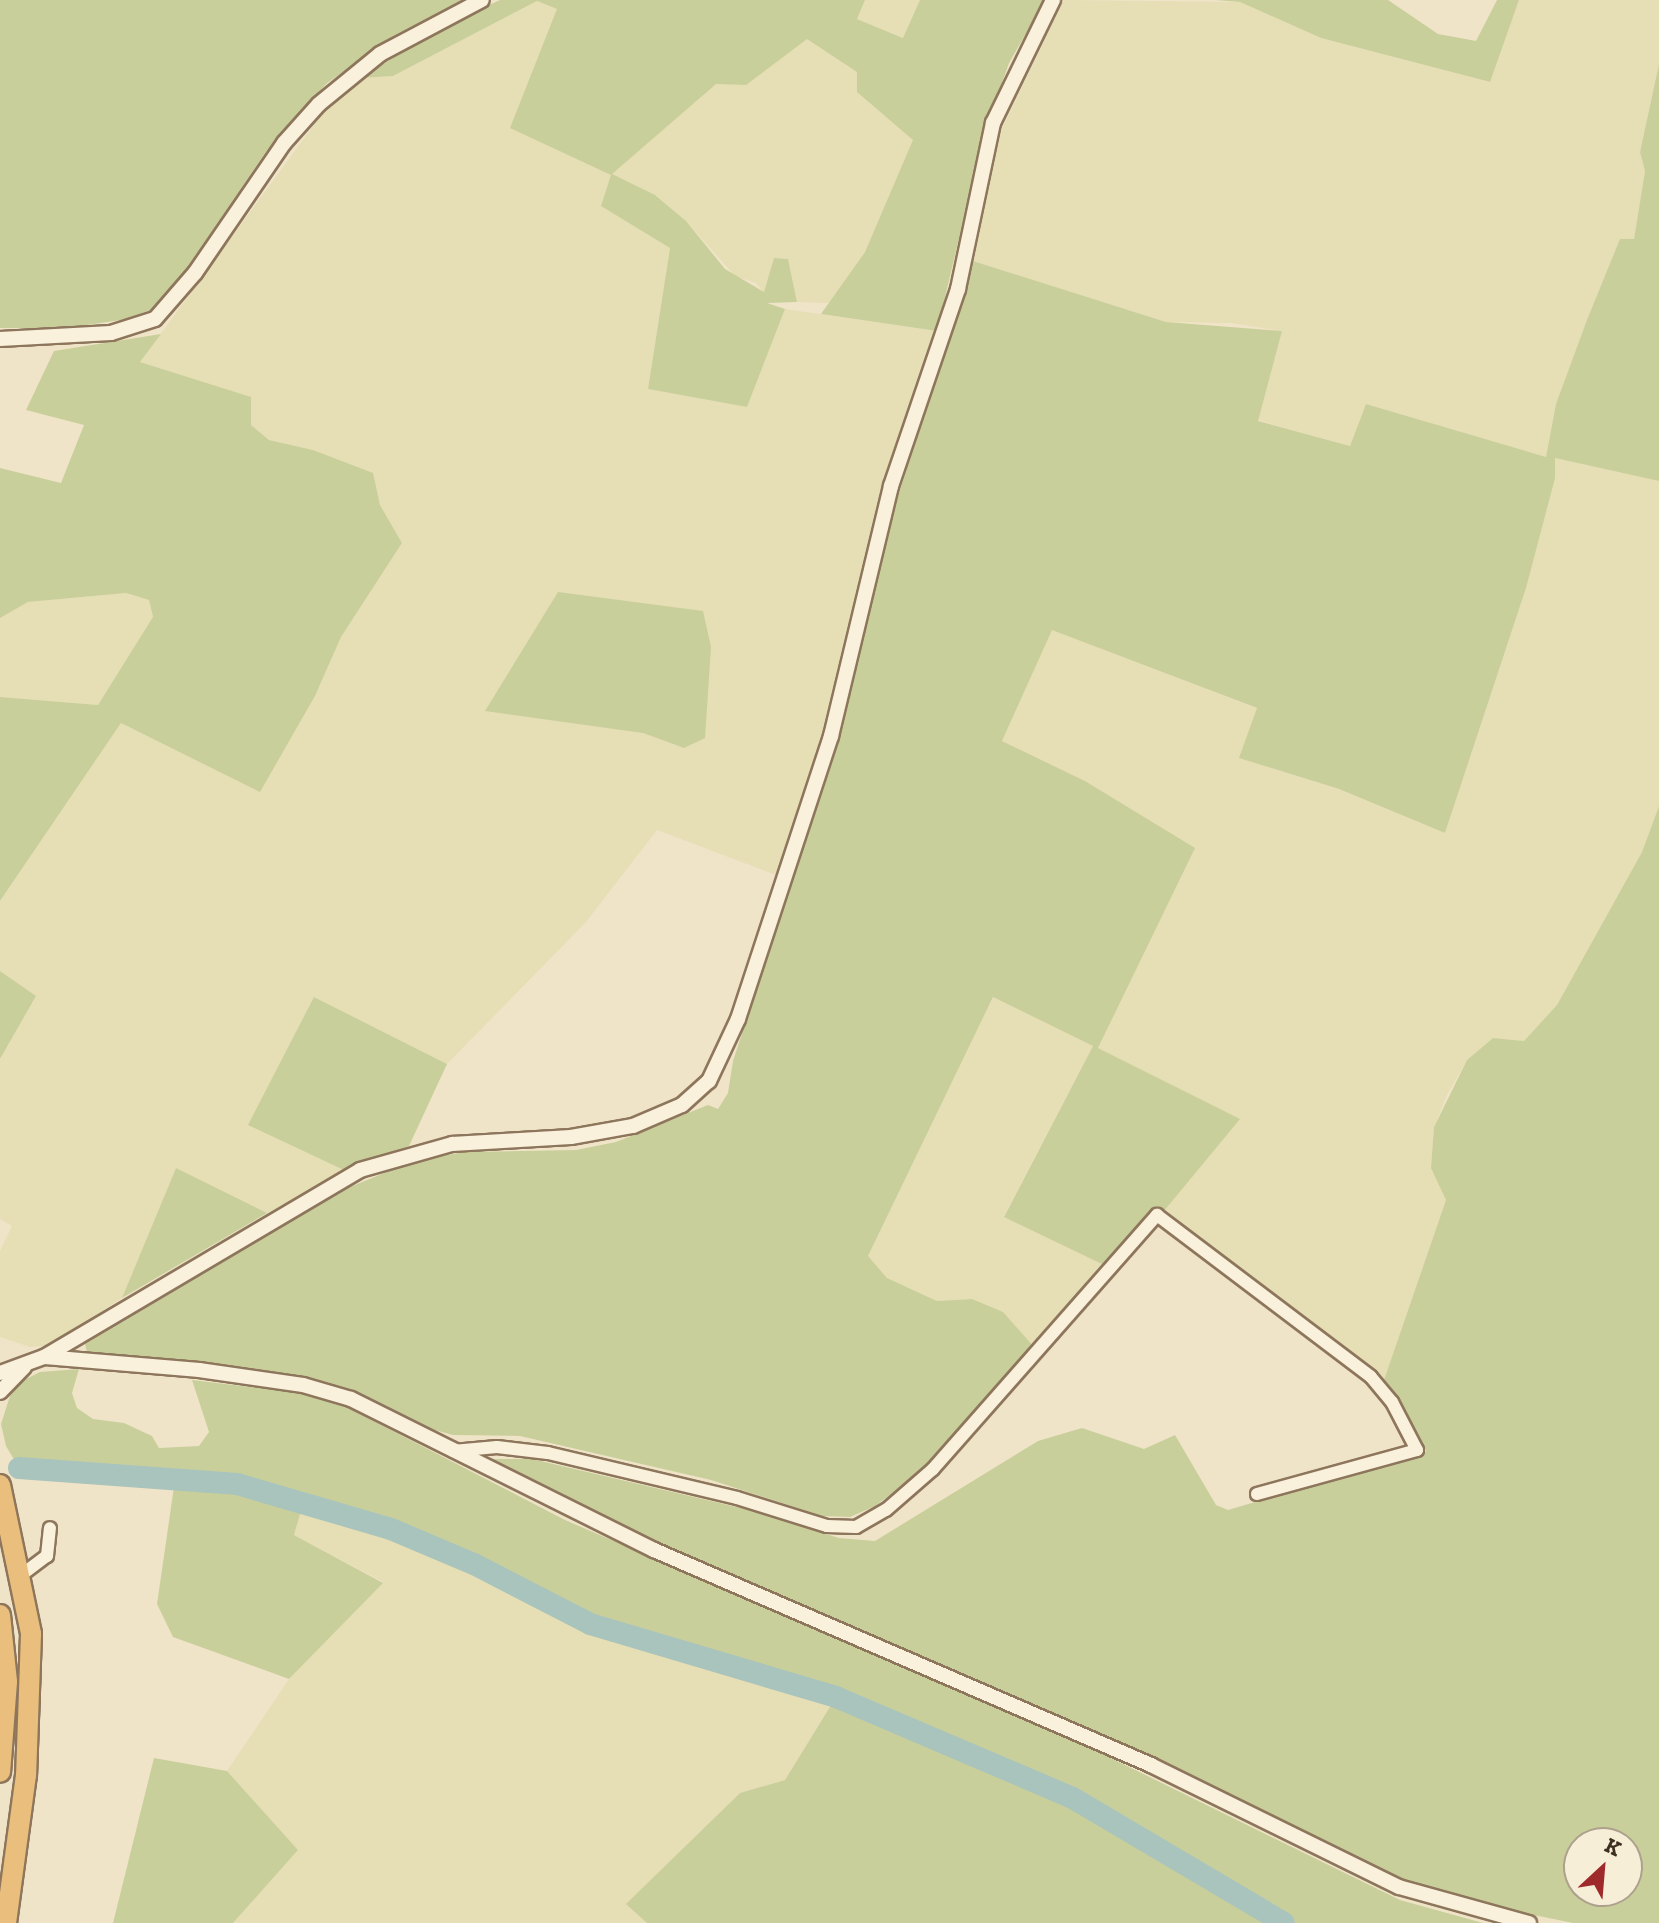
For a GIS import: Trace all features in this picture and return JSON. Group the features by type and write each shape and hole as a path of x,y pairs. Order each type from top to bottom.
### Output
{"highway":[{"path":"0,1485 31,1634 26,1775 6,1923"},
{"path":"0,1615 7,1682 0,1772"}],"street":[{"path":"0,339 111,333 155,319 195,273 284,143 319,104 380,54 482,0"},
{"path":"0,1373 44,1357 360,1170 452,1144 571,1137 633,1126 682,1105 709,1081 738,1019 831,736 891,486 958,289 993,123 1053,0"},
{"path":"453,1451 497,1447 548,1453 737,1498 827,1526 856,1527 886,1510 933,1469 1157,1215 1371,1377 1392,1402 1417,1450 1257,1494"},
{"path":"44,1357 199,1370 328,1391 654,1550 1151,1765 1399,1887 1529,1923"},
{"path":"0,1392 27,1364"},
{"path":"20,1576 47,1556 50,1528"}],"shaded area":[{"path":"865,0 920,0 904,38 857,19"},
{"path":"1064,0 1240,2 1321,38 1489,82 1519,0 1659,0 1659,64 1640,152 1645,171 1634,239 1556,404 1546,457 1366,404 1350,446 1257,420 1282,331 1231,323 1166,322 973,261 997,139"},
{"path":"537,1 557,9 686,107 716,83 747,84 807,38 857,72 857,92 914,140 865,252 829,303 797,302 788,259 774,258 764,293 756,283 735,276 686,221 655,195 670,248 648,389 747,407 785,309 937,331 883,486 837,686 776,875 657,830 586,922 447,1064 314,997 346,1171 267,1213 176,1168 122,1298 50,1345 30,1347 0,1337 0,1251 12,1226 0,1219 0,1059 36,996 0,971 0,901 121,723 260,791 315,696 341,637 402,543 380,505 372,473 313,450 269,440 251,425 250,397 140,362 330,103 360,78 393,76","holes":["703,611 684,748 643,733"]},
{"path":"1555,458 1659,481 1659,806 1642,852 1557,1005 1524,1041 1493,1038 1467,1060 1447,1095 1434,1127 1431,1167 1446,1200 1384,1380 1164,1211 1239,1119 1098,1048 1194,848 1085,781 1002,741 1052,629 1258,709 1240,758 1339,789 1445,833 1526,588"},
{"path":"126,593 149,600 153,618 98,705 0,697 0,618 28,602"},
{"path":"993,997 1093,1046 1004,1216 1106,1266 1035,1348 972,1299 937,1301 887,1278 868,1256"},
{"path":"303,1504 391,1529 474,1564 590,1624 836,1697 785,1780 740,1793 627,1904 647,1923 233,1923 298,1850 227,1771 289,1679 383,1582 294,1535"}],"green space":[{"path":"0,0 462,0 395,35 326,84 265,153 177,283 153,309 127,319 68,328 0,328"},
{"path":"500,0 865,0 857,19 903,38 920,0 1045,0 1009,63 984,133 937,331 821,314 865,252 913,140 857,92 857,72 807,39 746,85 716,84 612,174 655,195 686,221 725,269 764,292 774,258 788,259 797,302 767,303 785,309 747,407 648,389 670,248 601,206 611,175 510,128 557,9 537,1 393,76 360,78 456,20"},
{"path":"1215,0 1388,0 1438,34 1476,41 1497,0 1519,0 1490,82 1321,38 1240,2"},
{"path":"1659,64 1659,481 1555,458 1555,478 1526,588 1445,833 1339,789 1239,758 1257,708 1052,630 1002,741 1085,781 1195,848 1098,1048 1240,1119 1164,1211 1158,1207 1106,1266 1004,1217 1093,1046 993,997 868,1256 887,1278 937,1301 972,1299 1003,1312 1035,1348 914,1477 875,1506 850,1517 822,1516 711,1480 520,1436 453,1435 427,1428 327,1382 87,1352 85,1344 345,1189 414,1161 464,1152 576,1150 616,1142 708,1105 718,1109 728,1093 733,1061 837,743 895,506 973,261 1166,322 1282,331 1258,421 1350,446 1366,404 1546,457 1556,404 1587,320 1620,239 1634,239 1645,171 1640,152"},
{"path":"161,334 140,362 251,397 251,425 269,440 313,450 373,473 380,505 402,543 341,637 315,696 260,792 121,723 0,901 0,697 98,705 153,617 149,600 126,593 28,602 0,618 0,468 61,483 84,425 26,410 54,351"},
{"path":"558,592 703,611 711,647 705,738 684,748 643,733 485,711"},
{"path":"1659,806 1659,1923 1573,1923 1452,1898 1417,1886 1091,1732 588,1512 486,1459 532,1459 745,1509 839,1538 875,1541 1038,1441 1082,1428 1144,1449 1175,1435 1216,1505 1228,1510 1426,1451 1384,1380 1446,1200 1431,1168 1434,1127 1467,1060 1493,1038 1524,1041 1557,1005 1642,852"},
{"path":"0,971 36,996 0,1059"},
{"path":"314,997 447,1064 409,1146 346,1171 248,1125"},
{"path":"176,1168 267,1213 122,1298"},
{"path":"79,1369 72,1393 77,1408 93,1419 124,1423 152,1436 159,1448 199,1446 209,1432 192,1380 325,1396 565,1520 1064,1735 1400,1900 1483,1923 647,1923 626,1904 740,1793 785,1780 836,1697 590,1624 474,1564 391,1529 303,1504 294,1535 383,1583 289,1679 173,1637 157,1604 175,1480 19,1468 6,1446 1,1424 10,1396 22,1381 40,1372"},
{"path":"154,1758 227,1771 298,1850 233,1923 113,1923"}],"waterway":[{"path":"19,1468 237,1484 391,1529 474,1564 590,1624 836,1697 1071,1797 1284,1923"}]}
